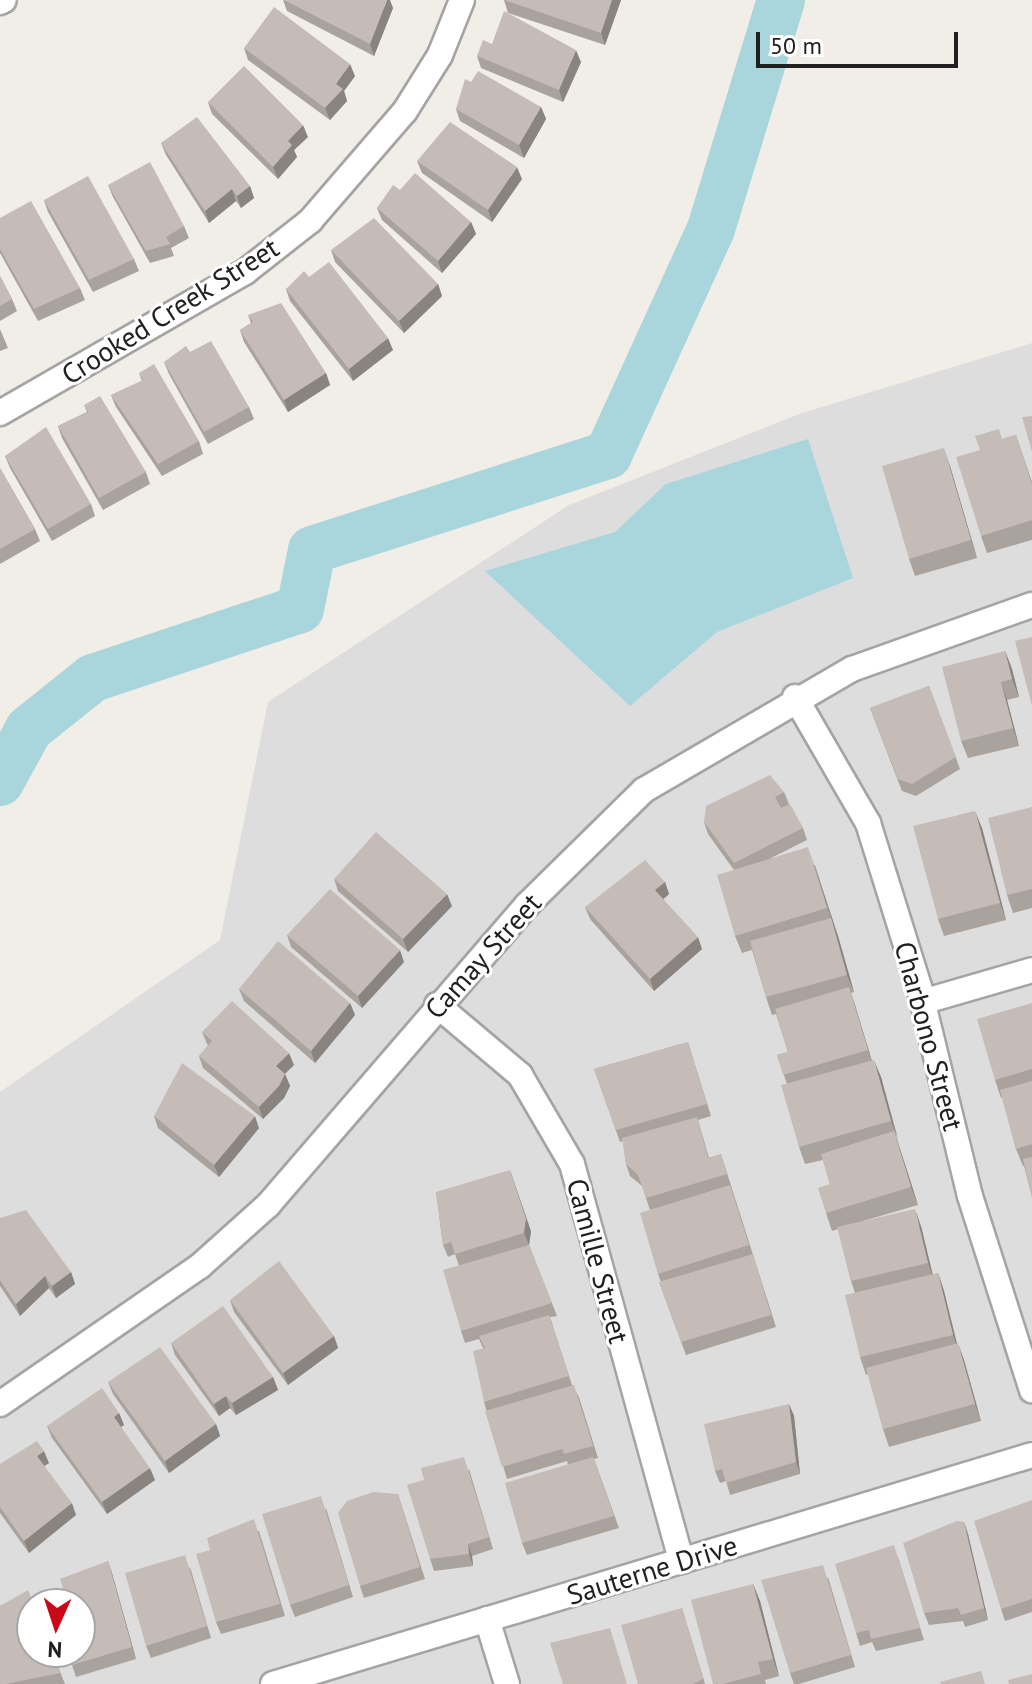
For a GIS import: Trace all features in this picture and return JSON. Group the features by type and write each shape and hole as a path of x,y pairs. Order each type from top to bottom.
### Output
{"street":[{"name":"Crooked Creek Street","path":"0,413 245,272 310,221 405,111 440,55 462,0"},
{"name":"Camay Street","path":"0,1404 200,1266 268,1205 437,1005 644,790 795,697 1032,605"},
{"name":"Charbono Street","path":"795,697 868,823 922,1002 970,1196 1032,1390"},
{"path":"922,1002 1032,970"},
{"name":"Camille Street","path":"437,1005 520,1075 572,1164 681,1561"},
{"name":"Sauterne Drive","path":"273,1684 1032,1455"},
{"path":"487,1619 507,1684"}],"shaded area":[{"path":"1032,343 1032,1684 0,1684 0,1092 220,940 268,702 569,505 802,413"}],"water":[{"path":"808,439 853,578 717,632 630,706 485,571 615,532 666,484"}],"building":[{"path":"284,0 387,0 370,44"},
{"path":"504,0 612,0 601,33"},
{"path":"274,7 350,64 336,84 343,89 325,108 244,48"},
{"path":"504,11 576,50 559,90 477,56 483,40 492,44"},
{"path":"244,66 303,125 288,141 292,145 273,167 208,102"},
{"path":"478,71 541,107 519,145 456,109 465,79 471,82"},
{"path":"197,117 250,186 237,196 232,189 205,211 161,143"},
{"path":"450,122 517,167 488,210 417,161"},
{"path":"150,162 184,226 166,237 170,244 146,251 108,185"},
{"path":"415,173 471,222 438,261 377,208 393,185 400,190"},
{"path":"88,176 134,259 89,280 44,200"},
{"path":"31,201 80,288 34,309 0,249 0,218"},
{"path":"374,218 438,284 399,321 331,250"},
{"path":"329,262 388,338 349,369 286,289 304,271 309,277"},
{"path":"0,276 12,299 0,306"},
{"path":"281,303 326,373 284,400 240,330 253,322 248,315"},
{"path":"211,341 249,407 204,432 164,362 186,346 190,352"},
{"path":"154,364 199,441 158,464 111,395 143,380 139,373"},
{"path":"100,396 146,472 99,498 58,426 88,412 84,405"},
{"path":"1032,416 1032,452 1022,417"},
{"path":"46,427 91,504 48,529 5,456"},
{"path":"999,429 1002,439 1016,435 1032,485 1032,520 981,536 956,457 980,450 975,436"},
{"path":"944,448 971,540 909,559 882,466"},
{"path":"0,468 35,529 0,549"},
{"path":"1032,637 1032,706 1015,641"},
{"path":"1005,651 1012,679 1001,682 1013,728 961,741 942,667"},
{"path":"929,686 956,757 912,784 898,779 870,708"},
{"path":"770,775 784,792 775,797 781,808 790,804 803,828 734,863 704,822 706,806"},
{"path":"1032,807 1032,889 1007,895 988,818"},
{"path":"975,811 1000,903 938,919 913,826"},
{"path":"376,832 447,894 403,939 334,879"},
{"path":"808,847 827,908 735,936 717,875"},
{"path":"645,860 665,882 655,890 698,937 650,979 585,907"},
{"path":"330,889 400,950 358,996 287,935"},
{"path":"831,918 847,975 766,997 750,941"},
{"path":"278,941 350,1003 311,1051 239,989"},
{"path":"849,987 868,1050 783,1075 777,1055 788,1052 775,1009"},
{"path":"232,1001 289,1053 276,1066 285,1074 279,1086 259,1107 199,1056 212,1041 202,1032"},
{"path":"1032,1003 1032,1069 995,1080 977,1019"},
{"path":"688,1042 707,1104 616,1130 594,1069"},
{"path":"874,1060 891,1121 799,1147 781,1085"},
{"path":"182,1063 255,1116 214,1165 154,1116"},
{"path":"1032,1081 1032,1144 1016,1149 1000,1090"},
{"path":"697,1117 708,1158 721,1154 727,1174 646,1198 638,1175 626,1164 622,1138"},
{"path":"894,1131 911,1187 826,1213 818,1188 830,1184 821,1154"},
{"path":"1032,1157 1032,1197 1023,1159"},
{"path":"510,1170 526,1219 524,1233 455,1254 451,1242 443,1245 436,1192"},
{"path":"730,1185 749,1245 658,1274 640,1213"},
{"path":"915,1209 928,1263 851,1281 837,1227"},
{"path":"26,1210 71,1272 52,1286 45,1276 16,1304 0,1280 0,1218"},
{"path":"529,1245 552,1303 461,1331 443,1270"},
{"path":"753,1254 771,1315 681,1342 659,1282"},
{"path":"279,1261 334,1336 283,1373 230,1300"},
{"path":"938,1273 953,1335 860,1357 845,1295"},
{"path":"223,1306 273,1377 232,1403 226,1396 214,1404 171,1343"},
{"path":"549,1315 569,1376 484,1402 473,1351 485,1348 479,1336"},
{"path":"958,1343 975,1404 883,1429 866,1368"},
{"path":"160,1347 216,1424 165,1461 108,1382"},
{"path":"574,1385 593,1446 564,1454 562,1449 502,1467 485,1411"},
{"path":"102,1388 119,1413 114,1417 150,1468 102,1502 47,1426"},
{"path":"789,1404 796,1462 726,1483 722,1469 715,1471 704,1424"},
{"path":"37,1441 44,1451 37,1456 72,1503 24,1541 0,1507 0,1464"},
{"path":"464,1457 489,1537 468,1544 469,1554 430,1559 407,1485 424,1480 421,1468"},
{"path":"593,1457 614,1516 522,1543 505,1483"},
{"path":"373,1492 398,1494 420,1567 360,1586 338,1513 347,1501"},
{"path":"321,1496 349,1585 290,1605 262,1514"},
{"path":"1032,1500 1032,1599 1001,1609 974,1521"},
{"path":"254,1519 280,1604 216,1622 196,1554 210,1550 207,1538"},
{"path":"957,1521 964,1522 984,1608 961,1615 958,1608 924,1613 903,1543"},
{"path":"894,1545 920,1628 871,1639 869,1630 856,1633 835,1564"},
{"path":"185,1555 207,1626 146,1646 125,1573"},
{"path":"108,1561 132,1647 96,1658 96,1588 63,1588 60,1579"},
{"path":"823,1565 851,1655 790,1673 761,1580"},
{"path":"753,1584 773,1659 758,1662 761,1674 713,1684 691,1600"},
{"path":"16,1597 16,1668 58,1668 60,1673 0,1684 0,1606"},
{"path":"682,1608 703,1679 693,1684 638,1684 621,1625"},
{"path":"610,1628 627,1684 563,1684 550,1643"},
{"path":"981,1671 985,1684 940,1682"},
{"path":"1032,1674 1032,1684 1009,1684 1008,1680"}],"waterway":[{"path":"0,782 29,729 93,678 300,609 312,550 608,455 711,229 781,0"}]}
